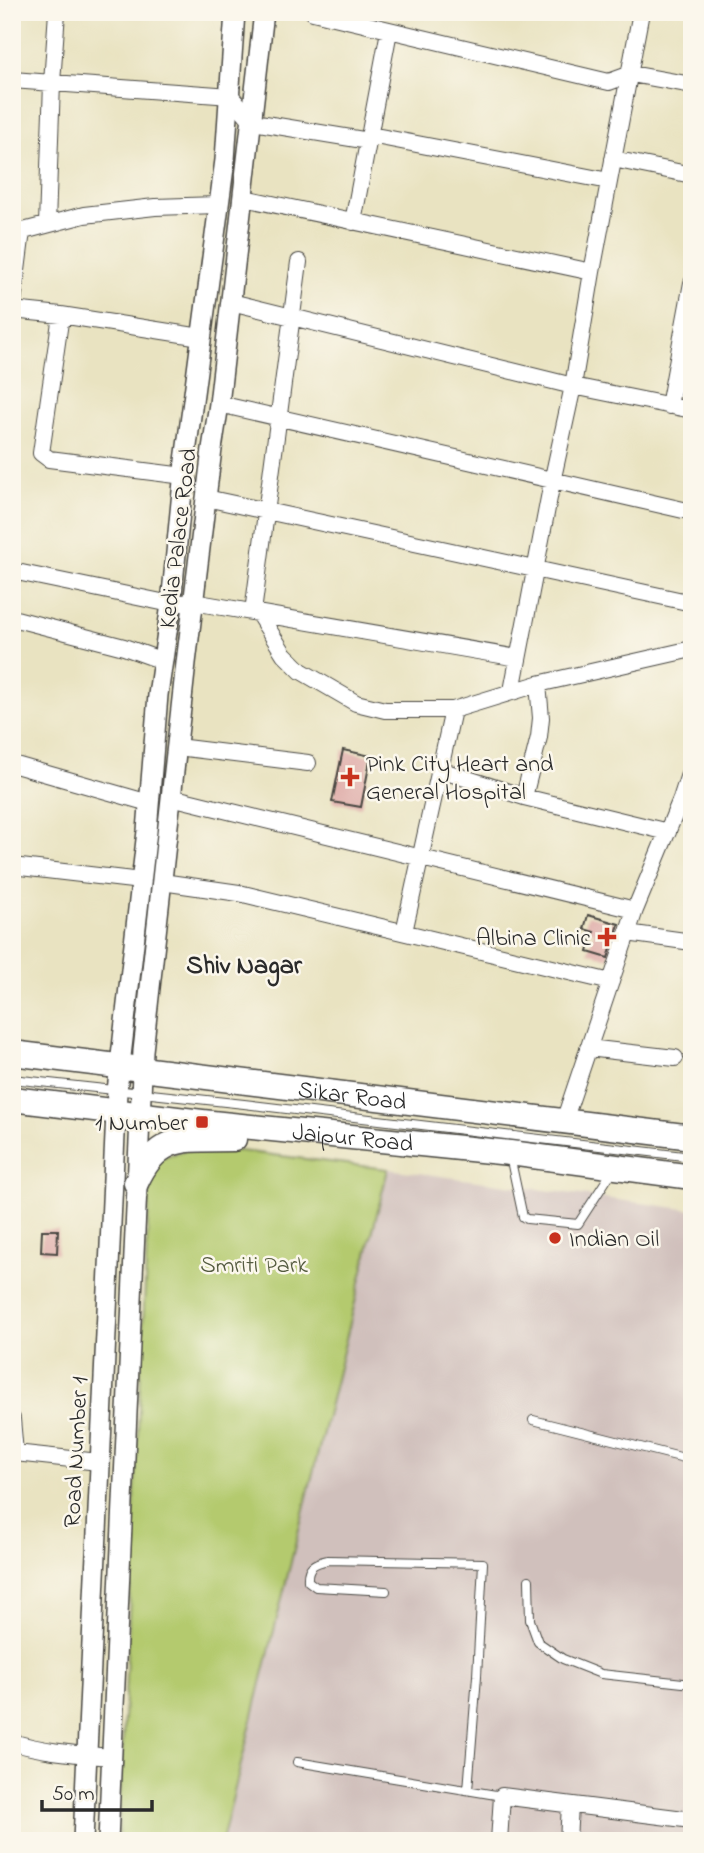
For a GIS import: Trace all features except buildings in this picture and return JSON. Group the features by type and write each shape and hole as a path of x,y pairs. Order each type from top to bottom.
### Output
{"main road":[{"name":"Sikar Road","path":"12,1053 131,1087 566,1116 692,1137"},
{"name":"Jaipur Road","path":"12,1099 131,1087 247,1127 510,1153 692,1177"},
{"path":"136,1183 149,1158 163,1147 178,1142 234,1139 247,1127"}],"street":[{"path":"47,225 57,12"},
{"name":"Kedia Palace Road","path":"131,1087 141,881 158,695 231,96 236,12"},
{"name":"Kedia Palace Road","path":"131,1087 162,882 264,12"},
{"path":"313,12 609,82 631,74 692,85"},
{"path":"512,691 573,386 641,12"},
{"path":"354,222 389,32"},
{"path":"12,80 231,96 253,122 369,138 609,181"},
{"path":"613,159 692,175"},
{"path":"244,198 592,272"},
{"path":"201,337 12,310 17,232 84,215 143,208 218,205"},
{"path":"299,262 277,418 255,613 284,654 301,671 356,703 384,710 453,710 538,684 692,649"},
{"path":"669,406 692,283"},
{"path":"231,303 573,386 692,410"},
{"path":"61,315 41,453 49,459 184,476"},
{"path":"219,404 692,512"},
{"path":"206,498 692,603"},
{"path":"12,571 171,604 193,602 518,658"},
{"path":"12,618 124,647 163,661"},
{"path":"524,797 539,737 541,718 538,684"},
{"path":"404,932 453,710"},
{"path":"177,747 308,763"},
{"path":"12,764 149,803"},
{"path":"692,765 686,800 668,832 635,910 566,1116 692,1126"},
{"path":"440,769 524,797 668,832"},
{"path":"171,797 635,910"},
{"path":"12,866 141,881"},
{"path":"162,882 239,893 611,982"},
{"path":"627,933 692,942"},
{"path":"589,1048 675,1058"},
{"name":"Road Number 1","path":"108,1841 136,1183 131,1087"},
{"name":"Road Number 1","path":"83,1841 99,1462 131,1087"},
{"path":"12,1419 13,1453 99,1462"},
{"path":"12,1742 28,1747 111,1758"},
{"path":"499,1841 502,1796 692,1820"},
{"path":"568,1841 570,1805"}],"lane":[{"path":"12,1079 131,1087 692,1157"},
{"path":"510,1153 523,1217 527,1219 578,1224 615,1167"},
{"path":"533,1420 692,1460"},
{"path":"386,1591 316,1587 308,1581 307,1572 314,1563 328,1560 483,1563 468,1790"},
{"path":"529,1580 530,1620 538,1642 564,1659 601,1674 692,1684"},
{"path":"297,1762 502,1796"}],"shaded area":[{"path":"388,1169 692,1210 692,1841 222,1841"}],"green space":[{"name":"Smriti Park","path":"199,1146 388,1169 222,1841 118,1841 151,1161"}],"place":[{"name":"Pink City Heart and General Hospital","path":"350,777"},
{"name":"Albina Clinic","path":"607,937"},
{"name":"1 Number","path":"202,1122"},
{"name":"Indian Oil","path":"555,1238"}],"district":[{"name":"Shiv Nagar","path":"244,964"}]}
